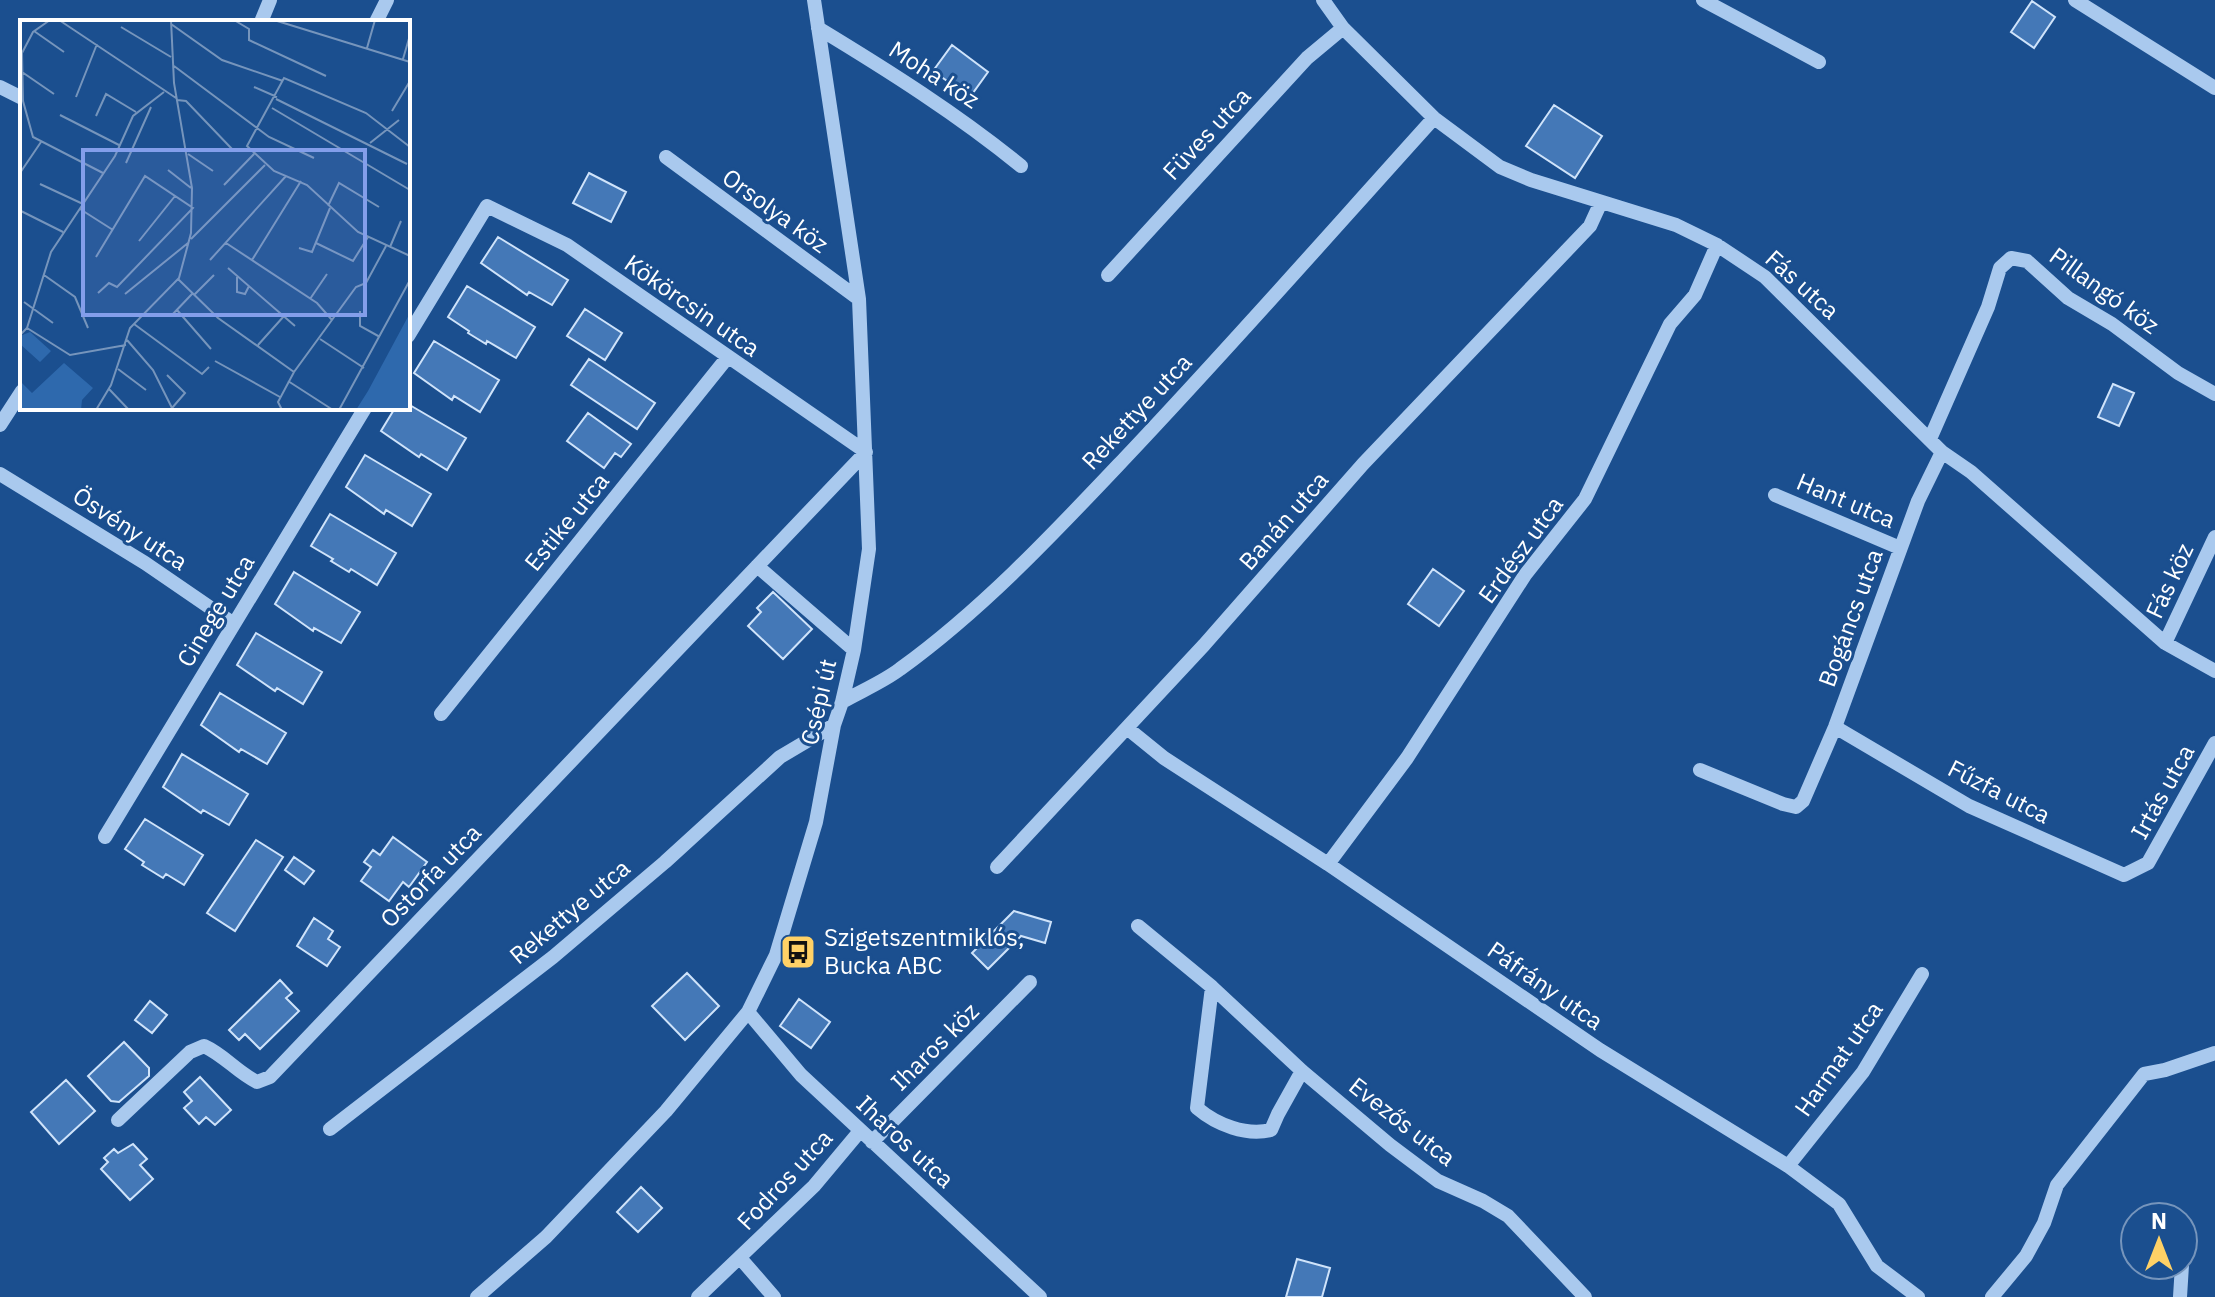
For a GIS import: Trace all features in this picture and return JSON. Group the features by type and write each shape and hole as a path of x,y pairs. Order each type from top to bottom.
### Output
{"street":[{"path":"262,20 270,0"},
{"path":"377,20 387,0"},
{"name":"Csépi út","path":"477,1297 546,1237 666,1111 748,1012 776,955 816,822 834,725 854,650 869,549 859,299 814,0"},
{"name":"Fás utca","path":"1323,0 1343,28 1434,118 1500,167 1531,180 1676,225 1717,245 1765,277 1942,452 1971,472 2165,643 2215,671"},
{"path":"1703,0 1819,62"},
{"path":"2075,0 2215,88"},
{"name":"Moha köz","path":"818,28 969,124 1021,166"},
{"name":"Füves utca","path":"1108,275 1307,58 1343,28"},
{"path":"0,87 20,97"},
{"name":"Rekettye utca","path":"842,702 899,671 960,620 1060,526 1201,378 1434,118"},
{"name":"Orsolya köz","path":"666,157 859,299"},
{"name":"Banán utca","path":"997,867 1204,645 1363,464 1590,226 1601,202"},
{"name":"Kökörcsin utca","path":"410,333 487,206 567,245 866,452"},
{"name":"Erdész utca","path":"1328,864 1407,758 1525,575 1585,499 1670,324 1695,295 1717,245"},
{"name":"Pillangó köz","path":"1930,439 1988,307 2000,268 2011,258 2027,261 2068,298 2112,324 2178,373 2215,394"},
{"name":"Estike utca","path":"441,714 727,358"},
{"path":"0,425 20,394"},
{"name":"Cinege utca","path":"105,837 364,410"},
{"name":"Ostorfa utca","path":"118,1120 190,1052 204,1046 219,1052 245,1076 257,1082 270,1077 866,452"},
{"name":"Bogáncs utca","path":"1700,770 1783,804 1796,807 1803,801 1835,727 1900,548 1942,452"},
{"name":"Ösvény utca","path":"0,474 145,563 234,624"},
{"name":"Hant utca","path":"1775,495 1900,548"},
{"name":"Fás köz","path":"2165,643 2215,537"},
{"path":"757,566 854,650"},
{"name":"Rekettye utca","path":"330,1129 553,957 665,862 780,757 834,725"},
{"name":"Fűzfa utca","path":"1835,727 1969,806 2110,869 2124,875 2148,863"},
{"name":"Páfrány utca","path":"1127,728 1164,758 1328,864 1600,1050 1788,1166 1839,1204 1877,1266 1918,1297"},
{"name":"Irtás utca","path":"2148,863 2215,743"},
{"name":"Evezős utca","path":"1138,926 1212,987 1302,1071 1438,1181 1508,1216 1585,1297"},
{"name":"Harmat utca","path":"1788,1166 1863,1072 1922,974"},
{"name":"Iharos köz","path":"872,1142 1030,982"},
{"path":"1212,987 1197,1108 1208,1117 1253,1134 1271,1130 1302,1071"},
{"name":"Iharos utca","path":"748,1012 801,1075 1040,1297"},
{"path":"1992,1297 2026,1256 2044,1223 2057,1185 2144,1074 2215,1053"},
{"name":"Fodros utca","path":"698,1297 814,1186 860,1131"},
{"name":"Fodros utca","path":"741,1259 774,1297"}],"building":[{"path":"2032,1 2055,17 2034,48 2011,32"},
{"path":"952,45 988,72 970,97 933,71"},
{"path":"1554,105 1602,136 1575,178 1526,146"},
{"path":"589,173 626,192 611,222 573,203"},
{"path":"498,237 568,280 552,305 529,292 527,295 481,263"},
{"path":"467,286 535,327 516,358 487,341 486,344 448,317"},
{"path":"585,309 622,333 605,360 567,336"},
{"path":"434,341 499,380 480,412 454,396 452,400 414,373"},
{"path":"589,359 655,403 637,429 571,385"},
{"path":"2113,384 2134,393 2119,426 2098,417"},
{"path":"410,405 466,438 447,470 421,454 419,457 381,431 394,410 410,410"},
{"path":"588,413 631,444 621,457 615,453 604,468 567,441"},
{"path":"365,455 431,494 412,526 386,510 384,514 346,487"},
{"path":"330,514 396,553 377,585 351,569 349,572 311,546"},
{"path":"1433,569 1464,591 1439,626 1408,604"},
{"path":"294,572 360,612 341,643 314,628 313,631 275,604"},
{"path":"773,592 812,629 783,659 748,626 761,612 757,608"},
{"path":"256,633 322,672 303,704 277,688 275,691 237,665"},
{"path":"220,693 286,733 267,764 241,749 239,752 201,725"},
{"path":"182,754 248,794 229,825 203,810 201,813 163,787"},
{"path":"145,819 203,855 184,885 166,874 163,878 142,865 144,862 125,849"},
{"path":"393,837 427,862 409,887 403,882 389,901 361,881 371,867 364,862 373,850 380,855"},
{"path":"256,840 283,857 235,931 207,913"},
{"path":"294,857 314,871 304,884 285,870"},
{"path":"1014,911 1051,922 1045,943 1021,936 988,969 972,953"},
{"path":"314,918 333,931 328,939 340,947 327,966 297,946"},
{"path":"687,973 719,1006 685,1040 652,1006"},
{"path":"280,980 292,993 286,998 299,1011 260,1049 245,1034 239,1040 229,1030"},
{"path":"799,999 830,1022 811,1048 780,1026"},
{"path":"150,1001 167,1015 152,1033 135,1020"},
{"path":"124,1042 149,1068 149,1076 119,1102 111,1101 88,1076"},
{"path":"200,1077 231,1110 215,1125 206,1117 199,1124 184,1108 192,1101 184,1092"},
{"path":"66,1080 95,1111 59,1144 31,1112"},
{"path":"133,1144 147,1159 140,1165 153,1179 130,1200 101,1169 108,1162 104,1158 114,1149 118,1153"},
{"path":"641,1187 662,1208 638,1232 617,1212"},
{"path":"1297,1259 1330,1268 1322,1297 1286,1297"}],"place":[{"name":"Szigetszentmiklós, Bucka ABC","path":"798,952"}]}
